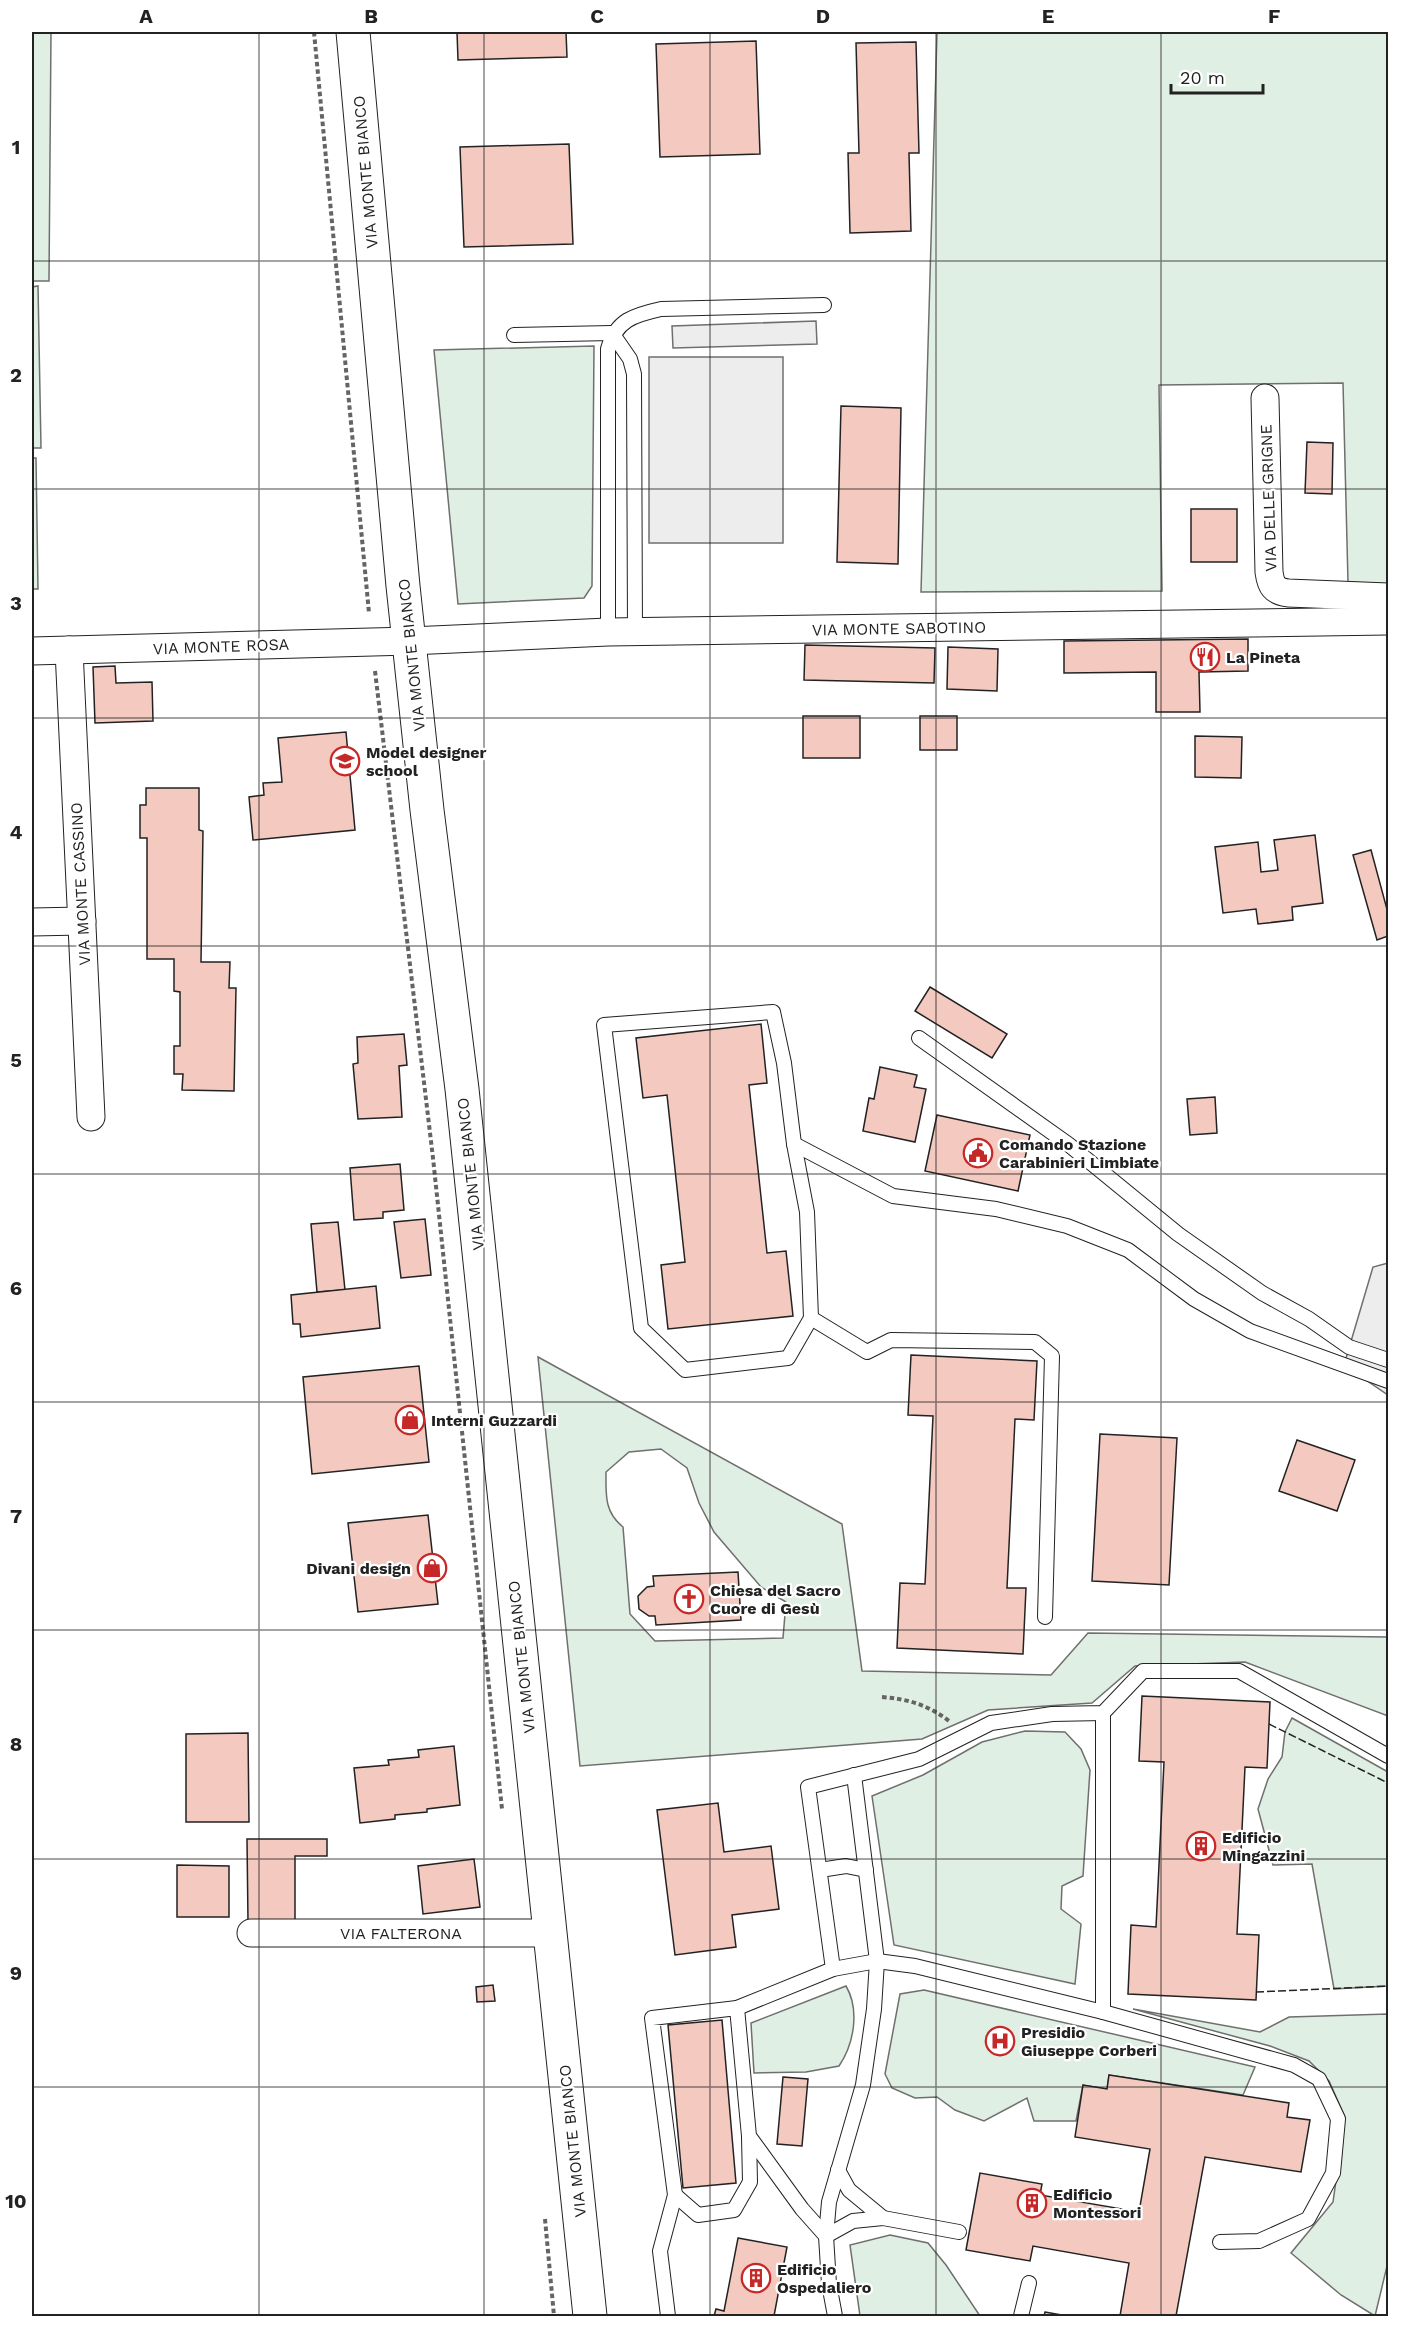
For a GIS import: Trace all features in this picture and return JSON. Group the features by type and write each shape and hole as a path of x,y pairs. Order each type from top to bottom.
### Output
{"main road":[{"name":"VIA MONTE BIANCO","path":"353,32 369,225 410,641 429,821 462,1089 590,2316"}],"street":[{"name":"VIA DELLE GRIGNE","path":"1265,398 1269,572 1272,587 1276,591 1288,593 1389,597"},
{"name":"VIA MONTE SABOTINO","path":"410,641 608,632 1389,621"},
{"name":"VIA MONTE ROSA","path":"32,651 410,641"},
{"name":"VIA MONTE CASSINO","path":"69,650 92,1117"},
{"path":"32,922 81,921"},
{"name":"VIA FALTERONA","path":"252,1933 550,1933"}],"lane":[{"path":"608,632 608,349 612,333 625,321 661,309 824,305"},
{"path":"514,335 612,333"},
{"path":"612,333 630,359 634,374 635,632"},
{"path":"773,1012 784,1062 794,1144 807,1212 811,1318 788,1358 686,1370 641,1328 604,1025 773,1012"},
{"path":"919,1038 1068,1144 1178,1234 1262,1293 1309,1319 1349,1347 1389,1360"},
{"path":"794,1144 893,1196 996,1209 1066,1226 1128,1250 1194,1299 1250,1331 1389,1381"},
{"path":"811,1318 867,1352 891,1340 1035,1342 1052,1356 1045,1617"},
{"path":"1103,2012 1103,1713 1143,1671 1239,1671 1389,1756"},
{"path":"833,1969 808,1786 919,1759 991,1723 1052,1714 1103,1713"},
{"path":"836,2316 829,2284 826,2235 829,2202 862,2085 874,2008 877,1962 854,1775"},
{"path":"820,1870 846,1866 866,1870"},
{"path":"668,2316 660,2251 675,2195 652,2018 736,2008 833,1969 877,1962 915,1966 1103,2012 1294,2065 1319,2079 1338,2119 1333,2173 1308,2219 1259,2241 1220,2242"},
{"path":"675,2195 698,2215 734,2210 750,2182 749,2136 736,2008"},
{"path":"749,2136 802,2209 826,2235"},
{"path":"838,2170 849,2190 883,2218"},
{"path":"826,2235 853,2221 883,2218 959,2232"},
{"path":"1021,2316 1029,2283"}],"path":[{"path":"315,32 371,642 434,1169 504,1818"},
{"path":"882,1696 907,1699 934,1710 964,1737"},
{"path":"544,2212 554,2316"}],"green space":[{"path":"32,32 51,32 49,281 32,281"},
{"path":"937,32 1388,32 1388,585 1348,582 1343,383 1159,385 1162,591 921,592"},
{"path":"38,286 41,448 32,448 32,287"},
{"path":"594,346 592,586 584,598 458,604 434,350"},
{"path":"32,458 36,458 38,589 32,589"},
{"path":"538,1357 842,1524 862,1671 1051,1675 1088,1633 1388,1637 1388,1716 1245,1662 1135,1666 1092,1703 988,1710 922,1739 580,1766","holes":["661,1449 687,1468 699,1503 714,1532 761,1587 786,1602 783,1638 655,1641 630,1614 623,1527 609,1509 606,1495 606,1472 629,1452"]},
{"path":"1292,1718 1388,1772 1388,1986 1334,1989 1312,1864 1273,1865 1258,1809 1268,1779 1282,1757 1285,1732"},
{"path":"1025,1731 1065,1732 1081,1749 1090,1770 1083,1876 1062,1886 1061,1909 1081,1924 1075,1984 894,1945 872,1796 923,1775 982,1742"},
{"path":"846,1986 854,2016 848,2048 839,2066 806,2072 754,2073 751,2023"},
{"path":"924,1990 1255,2067 1243,2095 1109,2075 1107,2089 1083,2085 1076,2121 1034,2121 1027,2098 984,2121 955,2110 937,2097 915,2098 892,2088 885,2074 900,1994"},
{"path":"1133,2009 1260,2032 1289,2017 1388,2014 1388,2262 1375,2316 1341,2295 1291,2253 1333,2202 1345,2117 1329,2081 1309,2061 1270,2046"},
{"path":"890,2235 928,2243 946,2265 980,2316 860,2316 850,2245"}],"shaded area":[{"path":"816,321 817,344 673,348 672,326"},
{"path":"649,357 783,357 783,543 649,543"},
{"path":"1388,1263 1388,1395 1344,1365 1373,1267"}],"building":[{"path":"457,32 566,32 567,57 458,60"},
{"path":"756,41 760,154 660,157 656,44"},
{"path":"916,42 919,153 909,153 911,231 850,233 848,153 859,153 856,43"},
{"path":"569,144 573,244 464,247 460,147"},
{"path":"841,406 901,408 898,564 837,562"},
{"path":"1307,442 1333,443 1332,494 1305,493"},
{"path":"1191,509 1237,509 1237,562 1191,562"},
{"path":"1248,639 1248,671 1199,672 1200,712 1156,712 1156,672 1064,673 1064,641"},
{"path":"805,645 935,648 934,683 804,680"},
{"path":"948,647 998,649 997,691 947,689"},
{"path":"115,666 116,683 152,682 153,721 95,723 93,667"},
{"path":"803,716 860,716 860,758 803,758"},
{"path":"920,716 957,716 957,750 920,750"},
{"path":"346,732 355,830 253,840 249,797 264,795 263,783 282,782 278,738"},
{"path":"1195,736 1242,737 1241,778 1195,777"},
{"path":"146,788 199,788 199,830 203,831 201,962 230,962 229,988 236,988 234,1091 182,1090 183,1074 174,1074 174,1046 180,1046 180,992 174,991 174,959 147,959 147,838 140,838 140,805 146,805"},
{"path":"1315,835 1323,903 1292,907 1293,920 1258,924 1256,909 1223,913 1215,847 1258,842 1261,872 1278,870 1274,840"},
{"path":"1371,850 1388,913 1388,936 1377,940 1353,855"},
{"path":"930,987 1007,1034 992,1058 915,1011"},
{"path":"761,1024 767,1083 749,1085 767,1253 786,1251 793,1316 668,1329 661,1265 685,1262 667,1095 643,1098 636,1038"},
{"path":"404,1034 407,1065 399,1066 402,1117 358,1119 353,1064 358,1063 357,1037"},
{"path":"880,1067 917,1075 914,1087 926,1089 915,1142 863,1131 869,1098 874,1099"},
{"path":"1215,1097 1217,1133 1190,1135 1187,1099"},
{"path":"937,1115 1030,1135 1018,1191 925,1171"},
{"path":"400,1164 404,1210 383,1212 383,1218 354,1220 350,1168"},
{"path":"425,1219 431,1275 401,1278 394,1222"},
{"path":"338,1222 345,1290 317,1292 311,1224"},
{"path":"376,1286 380,1328 301,1337 300,1324 293,1324 291,1295"},
{"path":"911,1355 1037,1361 1034,1420 1015,1419 1007,1588 1026,1588 1023,1654 897,1648 900,1583 925,1584 933,1416 908,1415"},
{"path":"419,1366 429,1462 312,1474 303,1377"},
{"path":"1100,1434 1177,1438 1169,1585 1092,1581"},
{"path":"1297,1440 1355,1460 1337,1511 1279,1491"},
{"path":"428,1515 438,1604 358,1612 348,1523"},
{"name":"Chiesa del Sacro Cuore di Gesù","path":"738,1572 741,1620 656,1625 655,1616 649,1616 639,1609 638,1596 647,1587 654,1586 653,1576"},
{"name":"Edificio Mingazzini","path":"1142,1696 1270,1702 1267,1768 1245,1767 1237,1934 1259,1935 1256,2000 1128,1994 1131,1925 1156,1927 1164,1762 1139,1761"},
{"path":"248,1733 249,1822 186,1822 186,1734"},
{"path":"454,1746 460,1805 427,1809 427,1812 395,1815 395,1819 360,1823 354,1768 389,1765 388,1760 419,1757 418,1750"},
{"path":"718,1803 724,1852 771,1846 779,1909 732,1915 736,1947 675,1955 657,1810"},
{"path":"247,1839 327,1839 327,1856 295,1856 295,1922 248,1922"},
{"path":"474,1859 480,1907 423,1914 418,1866"},
{"path":"177,1865 229,1866 229,1917 177,1917"},
{"path":"493,1985 495,2001 477,2002 476,1987"},
{"path":"722,2020 736,2183 683,2188 668,2025"},
{"name":"Edificio Montessori","path":"1109,2075 1289,2103 1287,2117 1310,2120 1301,2172 1205,2157 1176,2316 1120,2316 1129,2263 1033,2246 1030,2261 966,2250 980,2173 1042,2184 1040,2195 1139,2212 1150,2149 1075,2137 1083,2085 1107,2089"},
{"path":"783,2077 808,2079 802,2146 777,2144"},
{"name":"Edificio Ospedaliero","path":"738,2238 787,2247 774,2316 714,2316 716,2309 724,2311"},
{"path":"1045,2312 1067,2316 1044,2316"}],"fence":[{"path":"1269,1724 1388,1783"},
{"path":"1256,1992 1388,1986"}],"place":[{"name":"La Pineta","path":"1205,657"},
{"name":"Model designer school","path":"345,761"},
{"name":"Comando Stazione Carabinieri Limbiate","path":"978,1153"},
{"name":"Interni Guzzardi","path":"410,1420"},
{"name":"Divani design","path":"432,1568"},
{"name":"Chiesa del Sacro Cuore di Gesù","path":"689,1599"},
{"name":"Edificio Mingazzini","path":"1201,1846"},
{"name":"Presidio Giuseppe Corberi","path":"1000,2041"},
{"name":"Edificio Montessori","path":"1032,2203"},
{"name":"Edificio Ospedaliero","path":"756,2278"}]}
